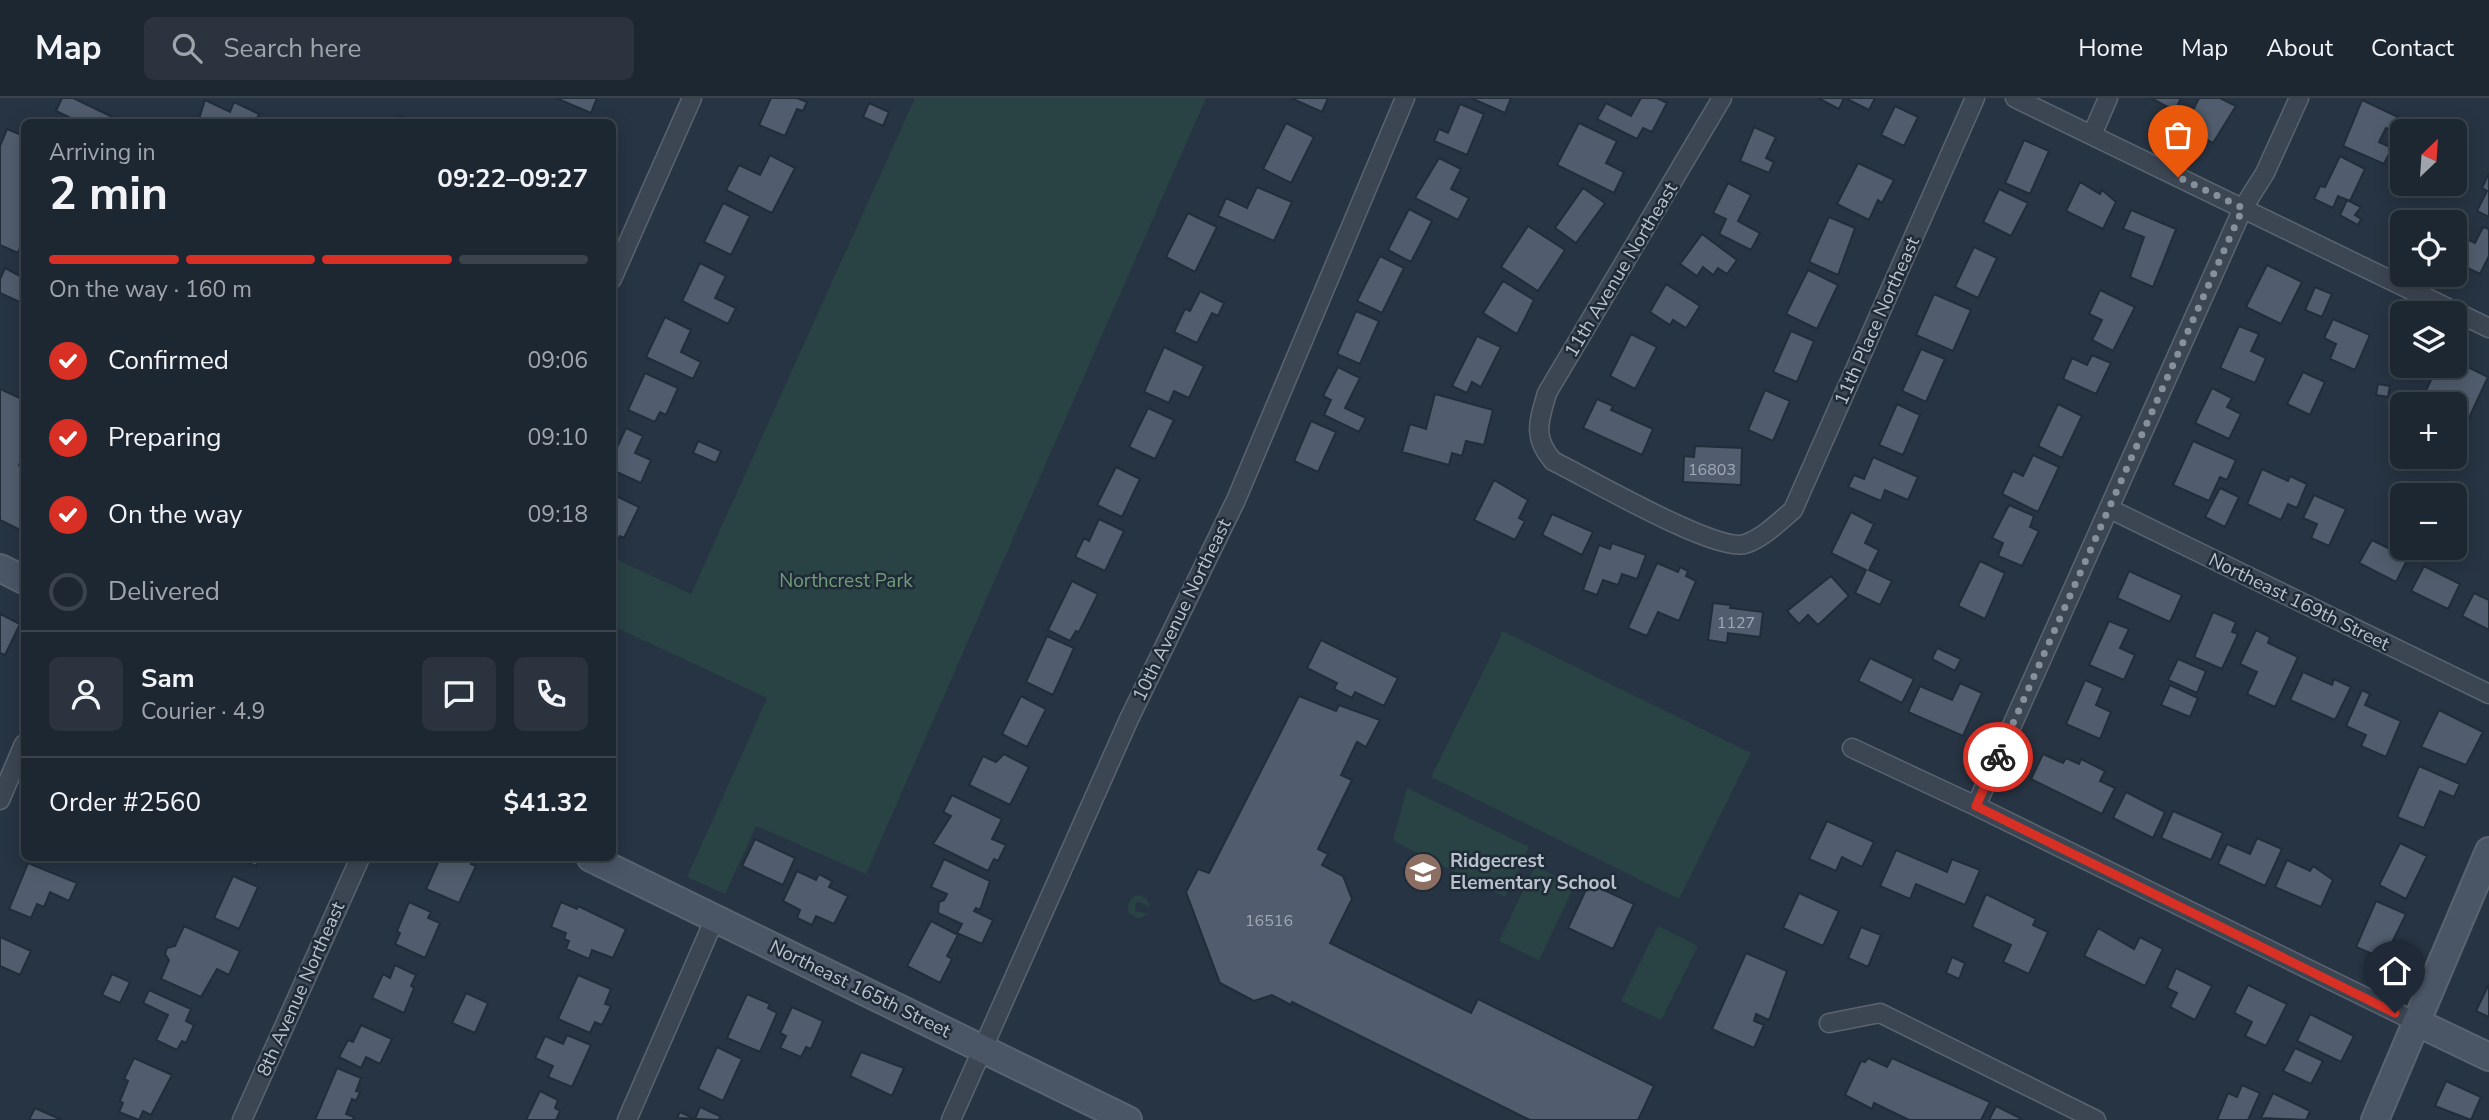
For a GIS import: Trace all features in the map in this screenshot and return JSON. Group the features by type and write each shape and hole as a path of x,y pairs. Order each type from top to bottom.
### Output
{"street":[{"path":"616,270 692,98"},
{"name":"10th Avenue Northeast","path":"951,1120 1129,719 1236,500 1405,98"},
{"name":"11th Avenue Northeast","path":"1722,98 1547,393 1538,423 1541,447 1553,461 1709,540 1743,545 1765,533"},
{"name":"11th Place Northeast","path":"1765,533 1793,510 1975,98"},
{"path":"2015,98 2489,328"},
{"path":"2092,135 2108,98"},
{"path":"1976,806 2243,208 2265,173 2299,98"},
{"name":"Northeast 169th Street","path":"2109,509 2489,694"},
{"path":"0,568 21,578"},
{"path":"1852,748 2489,1057"},
{"path":"0,800 21,751"},
{"path":"2375,1120 2489,851"},
{"name":"8th Avenue Northeast","path":"242,1120 359,861"},
{"name":"Northeast 165th Street","path":"597,861 1128,1120"},
{"path":"626,1120 715,918"},
{"path":"1829,1023 1880,1013 2096,1120"}],"green space":[{"name":"Northcrest Park","path":"915,98 1206,98 866,874 756,826 725,894 687,877 767,698 616,627 616,559 691,594"},
{"path":"1503,631 1751,753 1679,899 1431,777"},
{"path":"1407,788 1529,847 1505,897 1393,841"},
{"path":"1535,866 1575,885 1539,960 1499,941"},
{"path":"1138,895 1146,898 1151,908 1140,902 1136,903 1135,911 1149,914 1138,919 1129,913 1128,904"},
{"path":"1658,926 1698,946 1661,1020 1621,1001"}],"building":[{"path":"62,98 73,98 117,119 73,119 56,111"},
{"path":"556,98 597,98 591,113"},
{"path":"771,98 797,98 807,102 803,111 797,109 785,136 759,125"},
{"path":"1291,98 1328,98 1322,112"},
{"path":"1471,98 1511,98 1505,113"},
{"path":"1641,98 1657,98 1667,103 1652,132 1643,128 1637,139 1597,119 1606,103 1631,116"},
{"path":"1818,98 1844,98 1839,109"},
{"path":"1845,98 1875,98 1869,110"},
{"path":"2151,98 2181,98 2175,111"},
{"path":"2199,98 2220,98 2236,106 2213,143 2184,128"},
{"path":"205,100 230,112 234,102 259,114 256,119 199,119"},
{"path":"2362,100 2398,117 2390,119 2390,130 2386,128 2379,142 2390,147 2384,164 2343,146"},
{"path":"869,103 889,112 883,126 863,117"},
{"path":"1460,104 1484,114 1467,155 1434,141 1439,129 1448,133"},
{"path":"1895,106 1918,117 1904,146 1881,135"},
{"path":"1286,123 1314,137 1291,183 1263,169"},
{"path":"1579,123 1617,141 1606,163 1624,172 1614,193 1557,165"},
{"path":"1754,127 1776,137 1766,158 1774,162 1769,173 1740,161"},
{"path":"7,129 21,135 21,246 18,253 0,245 0,146"},
{"path":"2024,140 2049,151 2030,194 2005,183"},
{"path":"770,155 795,168 772,213 726,190 739,165 760,175"},
{"path":"2340,156 2365,169 2350,201 2338,196 2333,208 2314,199 2320,186 2325,187"},
{"path":"1439,158 1461,169 1451,189 1469,198 1458,220 1415,198"},
{"path":"1858,163 1894,180 1882,203 1878,200 1869,220 1837,204"},
{"path":"2489,173 2489,217 2477,211 2487,191 2482,188"},
{"path":"2080,182 2100,194 2102,190 2116,202 2103,229 2066,211"},
{"path":"1728,183 1751,195 1738,221 1760,233 1751,250 1719,234 1726,219 1713,213"},
{"path":"1257,187 1292,202 1274,241 1218,216 1226,198 1247,208"},
{"path":"1583,188 1605,203 1576,243 1555,228"},
{"path":"1999,189 2028,203 2011,236 1983,222"},
{"path":"2347,200 2361,207 2355,215 2361,219 2358,225 2340,215"},
{"path":"723,203 750,216 731,255 704,242"},
{"path":"1409,209 1432,221 1411,262 1388,250"},
{"path":"2131,210 2176,229 2153,287 2130,277 2144,237 2123,229"},
{"path":"1188,213 1217,227 1195,272 1166,257"},
{"path":"1829,217 1855,228 1838,275 1809,262"},
{"path":"1528,226 1565,250 1538,291 1501,267"},
{"path":"2483,227 2489,229 2489,256 2480,274 2467,268 2467,239 2475,243"},
{"path":"1702,234 1737,260 1727,274 1718,268 1713,275 1703,267 1697,276 1680,264"},
{"path":"1974,247 1997,258 1978,298 1955,287"},
{"path":"1380,256 1404,268 1382,313 1357,301"},
{"path":"700,263 726,276 715,298 736,308 728,324 682,301"},
{"path":"2267,265 2302,282 2281,324 2246,307"},
{"path":"5,268 21,276 21,303 0,293 0,279"},
{"path":"1808,270 1838,285 1817,329 1786,314"},
{"path":"1503,281 1534,300 1517,334 1483,313"},
{"path":"1666,284 1700,306 1686,328 1673,320 1670,325 1650,312"},
{"path":"2315,287 2332,294 2322,317 2305,310"},
{"path":"2100,290 2135,307 2113,351 2092,340 2102,320 2089,314"},
{"path":"1200,291 1224,303 1218,316 1212,313 1197,343 1174,332 1185,309 1190,311"},
{"path":"1934,294 1971,310 1953,351 1916,335"},
{"path":"1356,311 1379,321 1360,364 1337,354"},
{"path":"665,317 691,330 681,352 701,362 693,379 646,357"},
{"path":"2333,319 2370,335 2355,370 2330,359 2336,344 2324,338"},
{"path":"2239,326 2259,334 2251,351 2266,358 2255,383 2220,368"},
{"path":"1791,331 1814,341 1797,382 1773,372"},
{"path":"1631,334 1657,347 1635,389 1610,376"},
{"path":"1477,336 1501,347 1481,387 1472,382 1467,393 1452,386"},
{"path":"1164,347 1204,366 1189,398 1174,391 1169,403 1144,392"},
{"path":"1921,349 1945,359 1926,402 1902,391"},
{"path":"2092,355 2111,363 2096,394 2063,379 2072,358 2087,365"},
{"path":"2467,366 2488,377 2469,418 2467,392 2425,392 2432,378 2467,378"},
{"path":"1338,367 1360,378 1345,408 1366,418 1359,432 1324,415 1331,400 1323,396"},
{"path":"2303,372 2325,382 2310,415 2287,404"},
{"path":"645,373 678,388 666,415 660,412 655,422 628,410"},
{"path":"2378,384 2390,386 2388,397 2376,395"},
{"path":"2212,388 2232,398 2227,407 2241,414 2229,439 2195,423"},
{"path":"0,389 21,399 21,530 0,520"},
{"path":"1765,390 1790,401 1773,441 1748,430"},
{"path":"1435,394 1493,410 1484,445 1466,441 1462,456 1452,453 1449,465 1402,452 1410,424 1426,429"},
{"path":"1597,399 1613,406 1611,410 1653,429 1642,455 1583,428"},
{"path":"1897,404 1920,415 1903,455 1879,445"},
{"path":"2058,404 2082,416 2062,458 2038,446"},
{"path":"1148,408 1174,420 1155,459 1129,447"},
{"path":"1311,421 1336,432 1318,472 1294,461"},
{"path":"626,428 643,436 635,453 651,460 641,483 616,472 616,449"},
{"path":"698,441 721,451 716,463 693,453"},
{"path":"2193,441 2236,460 2227,480 2220,477 2209,501 2173,485"},
{"path":"1695,446 1742,448 1741,485 1683,482 1684,456 1694,457"},
{"path":"2033,455 2059,467 2038,512 2002,494 2013,471 2023,476"},
{"path":"1873,457 1918,477 1908,500 1885,490 1881,501 1848,487 1854,475 1864,479"},
{"path":"1116,467 1140,479 1122,517 1097,505"},
{"path":"2262,469 2288,481 2290,476 2307,484 2297,508 2288,504 2281,520 2247,504"},
{"path":"1494,480 1528,500 1519,518 1525,521 1515,540 1474,520"},
{"path":"2220,488 2239,497 2225,527 2205,517"},
{"path":"2314,495 2346,509 2329,546 2311,538 2317,524 2303,518"},
{"path":"616,496 639,507 624,538 620,536 616,545"},
{"path":"2009,505 2034,516 2030,527 2039,531 2022,566 1998,556 2003,543 1992,538"},
{"path":"1851,512 1874,524 1865,543 1879,550 1869,570 1892,581 1880,605 1855,593 1866,570 1831,553"},
{"path":"1552,514 1593,532 1582,555 1542,535"},
{"path":"1099,519 1124,531 1105,571 1075,557 1084,538 1089,541"},
{"path":"2372,540 2390,549 2390,560 2407,560 2396,582 2359,563"},
{"path":"1612,543 1646,555 1637,579 1622,574 1618,585 1603,580 1597,595 1583,590 1599,545 1610,549"},
{"path":"1980,561 2005,573 1985,619 1958,606"},
{"path":"1657,563 1678,572 1680,567 1688,571 1686,576 1696,581 1679,621 1658,612 1647,636 1628,628"},
{"path":"2424,566 2460,584 2448,609 2411,591"},
{"path":"2129,571 2182,595 2170,622 2117,598"},
{"path":"1831,576 1849,596 1818,625 1808,615 1799,624 1787,611"},
{"path":"1072,581 1098,594 1079,632 1076,631 1070,641 1048,630"},
{"path":"2474,593 2489,600 2489,630 2462,616"},
{"path":"1713,603 1763,612 1760,637 1728,633 1727,643 1708,640"},
{"path":"2213,612 2236,622 2232,632 2238,634 2222,669 2194,657"},
{"path":"0,614 20,624 5,655 0,653"},
{"path":"2109,621 2129,629 2120,648 2135,655 2124,680 2089,665"},
{"path":"2256,630 2270,637 2268,643 2298,657 2275,707 2247,694 2257,672 2240,664"},
{"path":"1047,636 1074,648 1053,695 1026,682"},
{"path":"1321,640 1398,678 1384,706 1355,692 1352,698 1334,689 1337,683 1307,668"},
{"path":"1937,648 1961,659 1955,671 1932,659"},
{"path":"1870,658 1914,679 1902,703 1858,681"},
{"path":"2178,659 2206,671 2197,693 2168,680"},
{"path":"2303,672 2332,685 2334,679 2351,687 2335,720 2290,700"},
{"path":"2085,680 2103,688 2096,705 2111,712 2100,739 2066,724"},
{"path":"1960,683 1982,693 1963,736 1908,712 1920,686 1952,700"},
{"path":"2170,685 2198,698 2190,717 2161,705"},
{"path":"2362,690 2370,694 2365,705 2401,721 2386,757 2361,746 2366,735 2346,726"},
{"path":"1021,696 1046,709 1027,747 1002,734"},
{"path":"1299,696 1336,711 1339,705 1380,720 1366,747 1357,742 1341,775 1352,780 1318,849 1328,854 1322,865 1343,876 1352,899 1330,943 1471,1013 1478,999 1654,1086 1638,1120 1530,1120 1292,1002 1291,1005 1272,995 1254,1001 1220,983 1186,892 1198,869 1209,873"},
{"path":"2439,710 2483,732 2466,765 2421,747"},
{"path":"1004,754 1029,767 1010,805 969,785 983,756 996,762"},
{"path":"2043,754 2063,763 2066,758 2079,764 2081,759 2105,771 2100,781 2115,788 2102,814 2031,779"},
{"path":"2419,766 2460,784 2454,797 2440,791 2424,828 2397,817"},
{"path":"2126,792 2165,812 2153,838 2113,818"},
{"path":"952,795 1002,819 992,839 1006,845 998,861 994,859 988,871 933,844 951,816 943,812"},
{"path":"2173,811 2223,833 2211,860 2161,838"},
{"path":"1827,821 1874,842 1862,867 1842,857 1836,871 1809,859"},
{"path":"2257,838 2282,849 2265,886 2218,864 2227,844 2250,854"},
{"path":"755,839 795,858 783,885 742,866"},
{"path":"2400,843 2427,856 2406,899 2379,885"},
{"path":"1896,850 1947,872 1952,859 1980,870 1965,905 1916,884 1910,899 1880,886"},
{"path":"944,859 990,881 980,910 976,908 974,911 993,920 982,944 957,933 962,924 938,913 939,902 944,900 947,894 931,887"},
{"path":"2287,860 2310,871 2313,866 2333,880 2321,907 2275,887"},
{"path":"244,861 258,861 256,866"},
{"path":"439,861 472,861 471,864 476,866 459,903 426,889"},
{"path":"28,863 77,883 69,901 50,892 44,907 37,904 31,918 9,909"},
{"path":"797,871 816,880 819,874 832,881 829,887 848,896 834,924 816,916 812,925 797,918 800,910 783,901"},
{"path":"233,876 258,887 239,929 214,918"},
{"path":"1589,883 1634,904 1613,949 1568,928"},
{"path":"1799,893 1839,911 1823,946 1783,928"},
{"path":"1986,894 2036,919 2033,925 2048,932 2029,974 2003,962 2011,945 1972,927"},
{"path":"2376,901 2406,914 2384,959 2356,947"},
{"path":"409,902 431,912 428,918 440,923 425,958 395,944 400,933 397,931"},
{"path":"561,902 577,909 578,906 626,929 613,958 592,950 589,959 566,949 569,941 564,939 566,933 551,927"},
{"path":"931,921 958,935 947,956 952,959 940,983 907,966"},
{"path":"184,926 240,951 229,975 217,969 201,997 161,979 169,960 165,954 167,948 175,946"},
{"path":"1861,927 1881,935 1868,967 1848,958"},
{"path":"2098,928 2134,949 2140,937 2163,949 2145,986 2084,956"},
{"path":"0,937 31,951 20,975 0,966"},
{"path":"1746,953 1787,971 1769,1020 1756,1014 1754,1021 1764,1025 1754,1048 1712,1029"},
{"path":"1952,957 1965,963 1959,979 1946,973"},
{"path":"395,965 416,975 404,1013 372,998 383,974 390,978"},
{"path":"2176,968 2212,986 2195,1020 2170,1007 2177,993 2167,988"},
{"path":"112,974 130,982 120,1003 102,995"},
{"path":"578,975 611,989 605,1004 611,1006 602,1025 595,1022 590,1033 558,1019"},
{"path":"2489,984 2489,1017 2476,1011"},
{"path":"2248,985 2287,1004 2266,1046 2245,1036 2252,1022 2234,1013"},
{"path":"149,990 191,1009 186,1021 194,1025 186,1043 182,1041 177,1050 156,1040 168,1015 143,1003"},
{"path":"466,993 488,1003 475,1033 452,1023"},
{"path":"747,994 770,1004 768,1008 777,1013 760,1052 727,1038"},
{"path":"792,1007 823,1021 811,1049 806,1047 801,1057 780,1048 786,1036 780,1033"},
{"path":"2310,1014 2354,1036 2341,1062 2297,1041"},
{"path":"361,1025 392,1039 380,1064 366,1057 361,1068 339,1057 348,1040 353,1042"},
{"path":"567,1035 591,1045 572,1087 548,1077 553,1066 535,1058 545,1036 563,1044"},
{"path":"717,1047 742,1059 723,1101 698,1089"},
{"path":"2295,1048 2323,1061 2311,1084 2283,1071"},
{"path":"861,1052 904,1068 892,1096 850,1076"},
{"path":"134,1058 172,1075 151,1115 143,1111 139,1120 119,1112 123,1103 120,1101 128,1081 124,1079"},
{"path":"1868,1058 1887,1067 1892,1058 1990,1102 1981,1120 1909,1120 1874,1103 1872,1109 1845,1095 1861,1061 1865,1062"},
{"path":"337,1068 361,1078 356,1091 360,1092 356,1101 352,1099 346,1114 354,1117 353,1120 315,1120"},
{"path":"2446,1081 2481,1097 2471,1120 2435,1106"},
{"path":"2242,1085 2260,1093 2248,1120 2217,1120 2228,1093 2237,1097"},
{"path":"540,1091 558,1100 555,1108 560,1111 556,1120 526,1120"},
{"path":"2273,1093 2310,1111 2306,1120 2261,1118"},
{"path":"1996,1106 2022,1119 1989,1120"},
{"path":"700,1107 720,1116 719,1120 695,1119"},
{"path":"35,1108 62,1120 29,1120"},
{"path":"680,1112 695,1119 677,1118"}],"way so far":[{"path":"1998,757 2243,208 2178,177"}],"place":[{"name":"Ridgecrest Elementary School","path":"1423,872"}],"route":[{"path":"1998,757 1976,806 2395,1013"}]}
